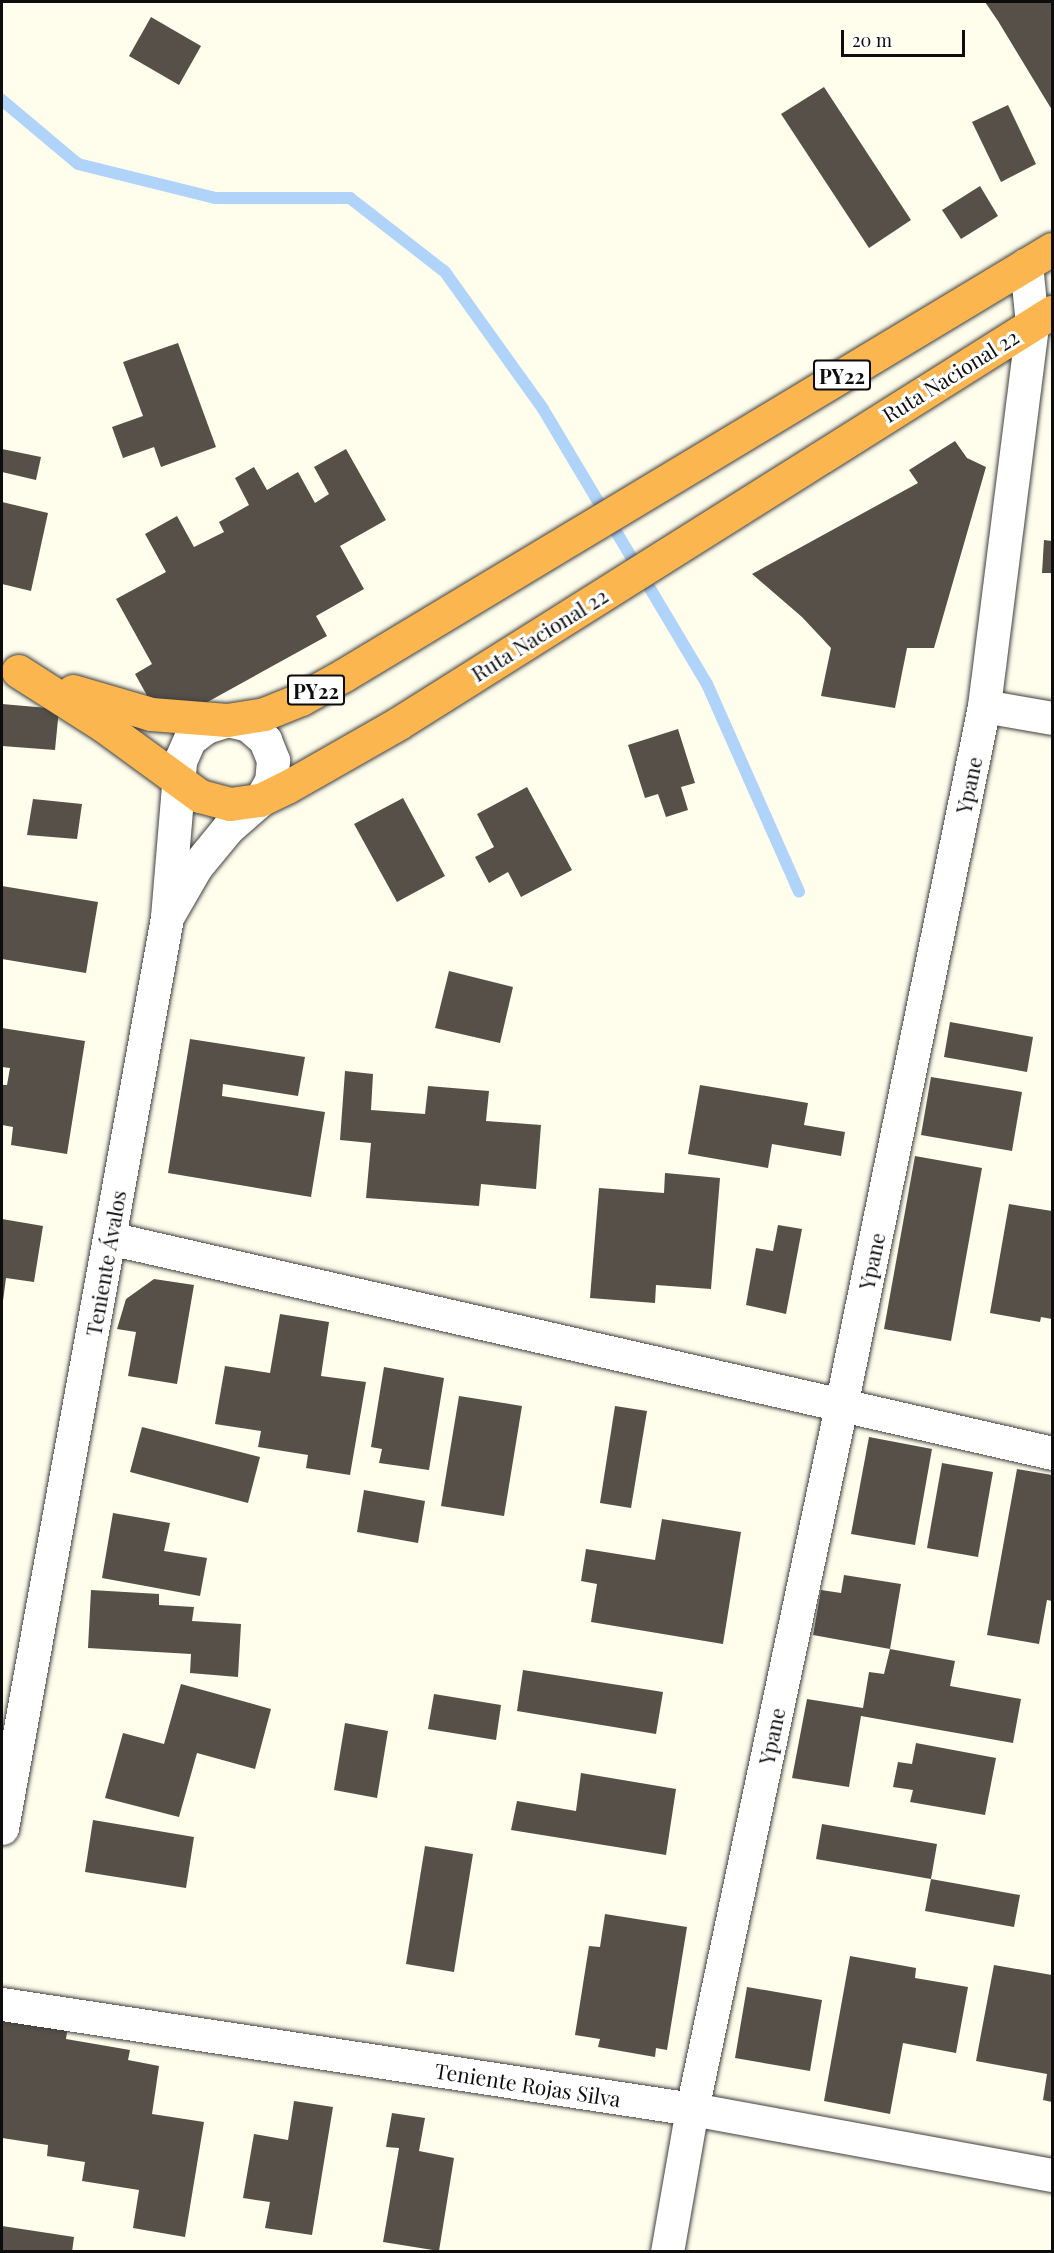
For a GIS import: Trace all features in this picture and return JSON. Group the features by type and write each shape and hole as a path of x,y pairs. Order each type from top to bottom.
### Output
{"highway":[{"name":"Ruta Nacional 22","path":"10,668 114,705 151,714 227,720 264,714 301,699 1039,256"},
{"name":"Ruta Nacional 22","path":"10,668 104,726 177,782 200,796 230,804 260,800 399,723 1042,318"}],"street":[{"name":"Ypane","path":"668,2252 692,2109 841,1406 984,706 1042,318 1039,256"},
{"path":"984,706 1053,718"},
{"path":"167,917 196,867 228,828 260,800 271,781 273,760 265,740 248,725 227,720"},
{"name":"Teniente Ávalos","path":"2,1828 167,917 180,761 190,739 206,727 227,720"},
{"path":"109,1238 1053,1453"},
{"name":"Teniente Rojas Silva","path":"2,2004 692,2109 1053,2175"}],"building":[{"path":"985,2 1052,2 1052,110 998,21"},
{"path":"151,17 201,46 179,85 129,56"},
{"path":"824,87 911,220 869,248 781,114"},
{"path":"1008,105 1036,164 1001,182 972,122"},
{"path":"980,186 998,216 961,239 942,210"},
{"path":"178,343 216,447 161,467 154,447 123,458 112,427 143,416 123,362"},
{"path":"955,441 967,458 986,467 934,648 907,648 895,708 821,696 831,648 802,617 752,574 918,483 909,470"},
{"path":"2,449 41,457 36,480 2,472"},
{"path":"346,449 386,520 340,546 364,589 316,616 327,636 164,726 135,674 152,664 116,599 166,572 145,534 177,516 194,547 224,532 219,522 249,505 235,478 254,467 267,490 298,472 315,503 329,494 314,467"},
{"path":"2,502 48,513 31,591 2,584"},
{"path":"1044,540 1052,541 1052,573 1042,573"},
{"path":"2,704 59,709 55,750 2,746"},
{"path":"678,729 695,783 681,787 688,810 666,817 658,794 645,798 628,745"},
{"path":"527,787 572,870 521,897 508,872 489,883 475,857 494,847 477,814"},
{"path":"403,798 445,876 397,902 354,824"},
{"path":"33,799 82,804 77,839 27,835"},
{"path":"2,886 98,902 86,973 2,959"},
{"path":"449,971 513,987 500,1043 435,1028"},
{"path":"950,1022 1033,1037 1027,1072 944,1057"},
{"path":"2,1028 85,1041 67,1154 11,1145 13,1127 2,1125 2,1085 7,1085 10,1068 2,1067"},
{"path":"190,1039 305,1057 298,1096 223,1084 222,1096 325,1112 311,1197 168,1173"},
{"path":"345,1071 373,1074 371,1110 425,1114 428,1086 489,1091 486,1121 541,1125 536,1189 481,1184 479,1206 366,1198 371,1143 340,1140"},
{"path":"931,1077 1022,1092 1012,1151 921,1135"},
{"path":"700,1085 808,1103 804,1125 845,1132 841,1156 772,1144 768,1168 688,1154"},
{"path":"915,1156 982,1168 951,1341 884,1329"},
{"path":"665,1173 720,1178 711,1289 656,1285 655,1303 590,1298 599,1188 664,1193"},
{"path":"1009,1204 1052,1211 1052,1319 1041,1317 1040,1322 990,1313"},
{"path":"2,1219 43,1226 34,1282 6,1278 3,1301"},
{"path":"778,1225 802,1229 786,1314 746,1305 756,1248 773,1251"},
{"path":"154,1279 194,1285 177,1384 128,1376 136,1332 117,1329 126,1299"},
{"path":"280,1314 329,1322 321,1376 366,1382 350,1475 306,1468 308,1455 258,1447 261,1431 215,1424 225,1366 270,1373"},
{"path":"384,1367 444,1378 429,1470 379,1463 382,1449 371,1447"},
{"path":"459,1396 522,1406 504,1516 441,1506"},
{"path":"615,1406 647,1411 631,1508 600,1503"},
{"path":"142,1427 260,1457 248,1503 130,1472"},
{"path":"869,1437 932,1449 915,1545 851,1534"},
{"path":"942,1463 993,1472 978,1557 927,1548"},
{"path":"1017,1469 1052,1475 1052,1601 1047,1600 1039,1644 987,1635"},
{"path":"364,1490 425,1501 418,1543 357,1532"},
{"path":"113,1513 170,1523 164,1551 207,1558 200,1596 102,1578"},
{"path":"662,1519 741,1532 723,1644 591,1622 597,1584 581,1581 586,1549 655,1560"},
{"path":"844,1575 901,1584 890,1649 813,1635 821,1590 841,1593"},
{"path":"91,1590 159,1594 159,1605 194,1607 192,1621 241,1624 238,1677 190,1673 191,1654 88,1648"},
{"path":"890,1649 955,1661 950,1686 1021,1699 1013,1743 861,1716 849,1787 792,1778 807,1699 863,1708 869,1672 884,1674"},
{"path":"523,1670 663,1692 656,1734 517,1711"},
{"path":"181,1684 271,1709 255,1769 197,1753 179,1817 105,1798 123,1733 164,1744"},
{"path":"434,1694 501,1705 496,1740 428,1729"},
{"path":"345,1723 388,1731 377,1798 334,1790"},
{"path":"916,1743 996,1758 985,1815 910,1802 913,1790 893,1787 898,1762 912,1764"},
{"path":"581,1773 676,1789 666,1855 511,1830 517,1801 576,1811"},
{"path":"93,1820 194,1837 186,1888 85,1872"},
{"path":"822,1824 937,1844 931,1879 816,1859"},
{"path":"425,1846 473,1854 454,1972 406,1964"},
{"path":"931,1879 1020,1895 1014,1927 925,1911"},
{"path":"605,1914 687,1927 667,2050 656,2048 655,2057 598,2047 600,2039 575,2035 589,1946 600,1947"},
{"path":"850,1956 916,1968 915,1978 968,1987 956,2053 903,2043 890,2114 824,2101"},
{"path":"994,1965 1052,1975 1052,2102 1043,2100 1047,2074 976,2061"},
{"path":"747,1987 822,2000 810,2071 735,2058"},
{"path":"2,2015 68,2026 66,2039 130,2050 128,2060 159,2066 152,2114 204,2122 185,2237 133,2228 139,2190 82,2181 85,2162 47,2156 48,2145 2,2138"},
{"path":"294,2101 333,2107 312,2235 265,2228 270,2202 243,2198 254,2134 288,2140"},
{"path":"392,2113 425,2118 419,2151 454,2158 439,2251 383,2242 399,2148 386,2147"},
{"path":"2,2226 74,2237 72,2252 2,2252"}],"waterway":[{"path":"2,100 78,164 215,198 350,198 445,272 543,409 707,684 799,892"}]}
